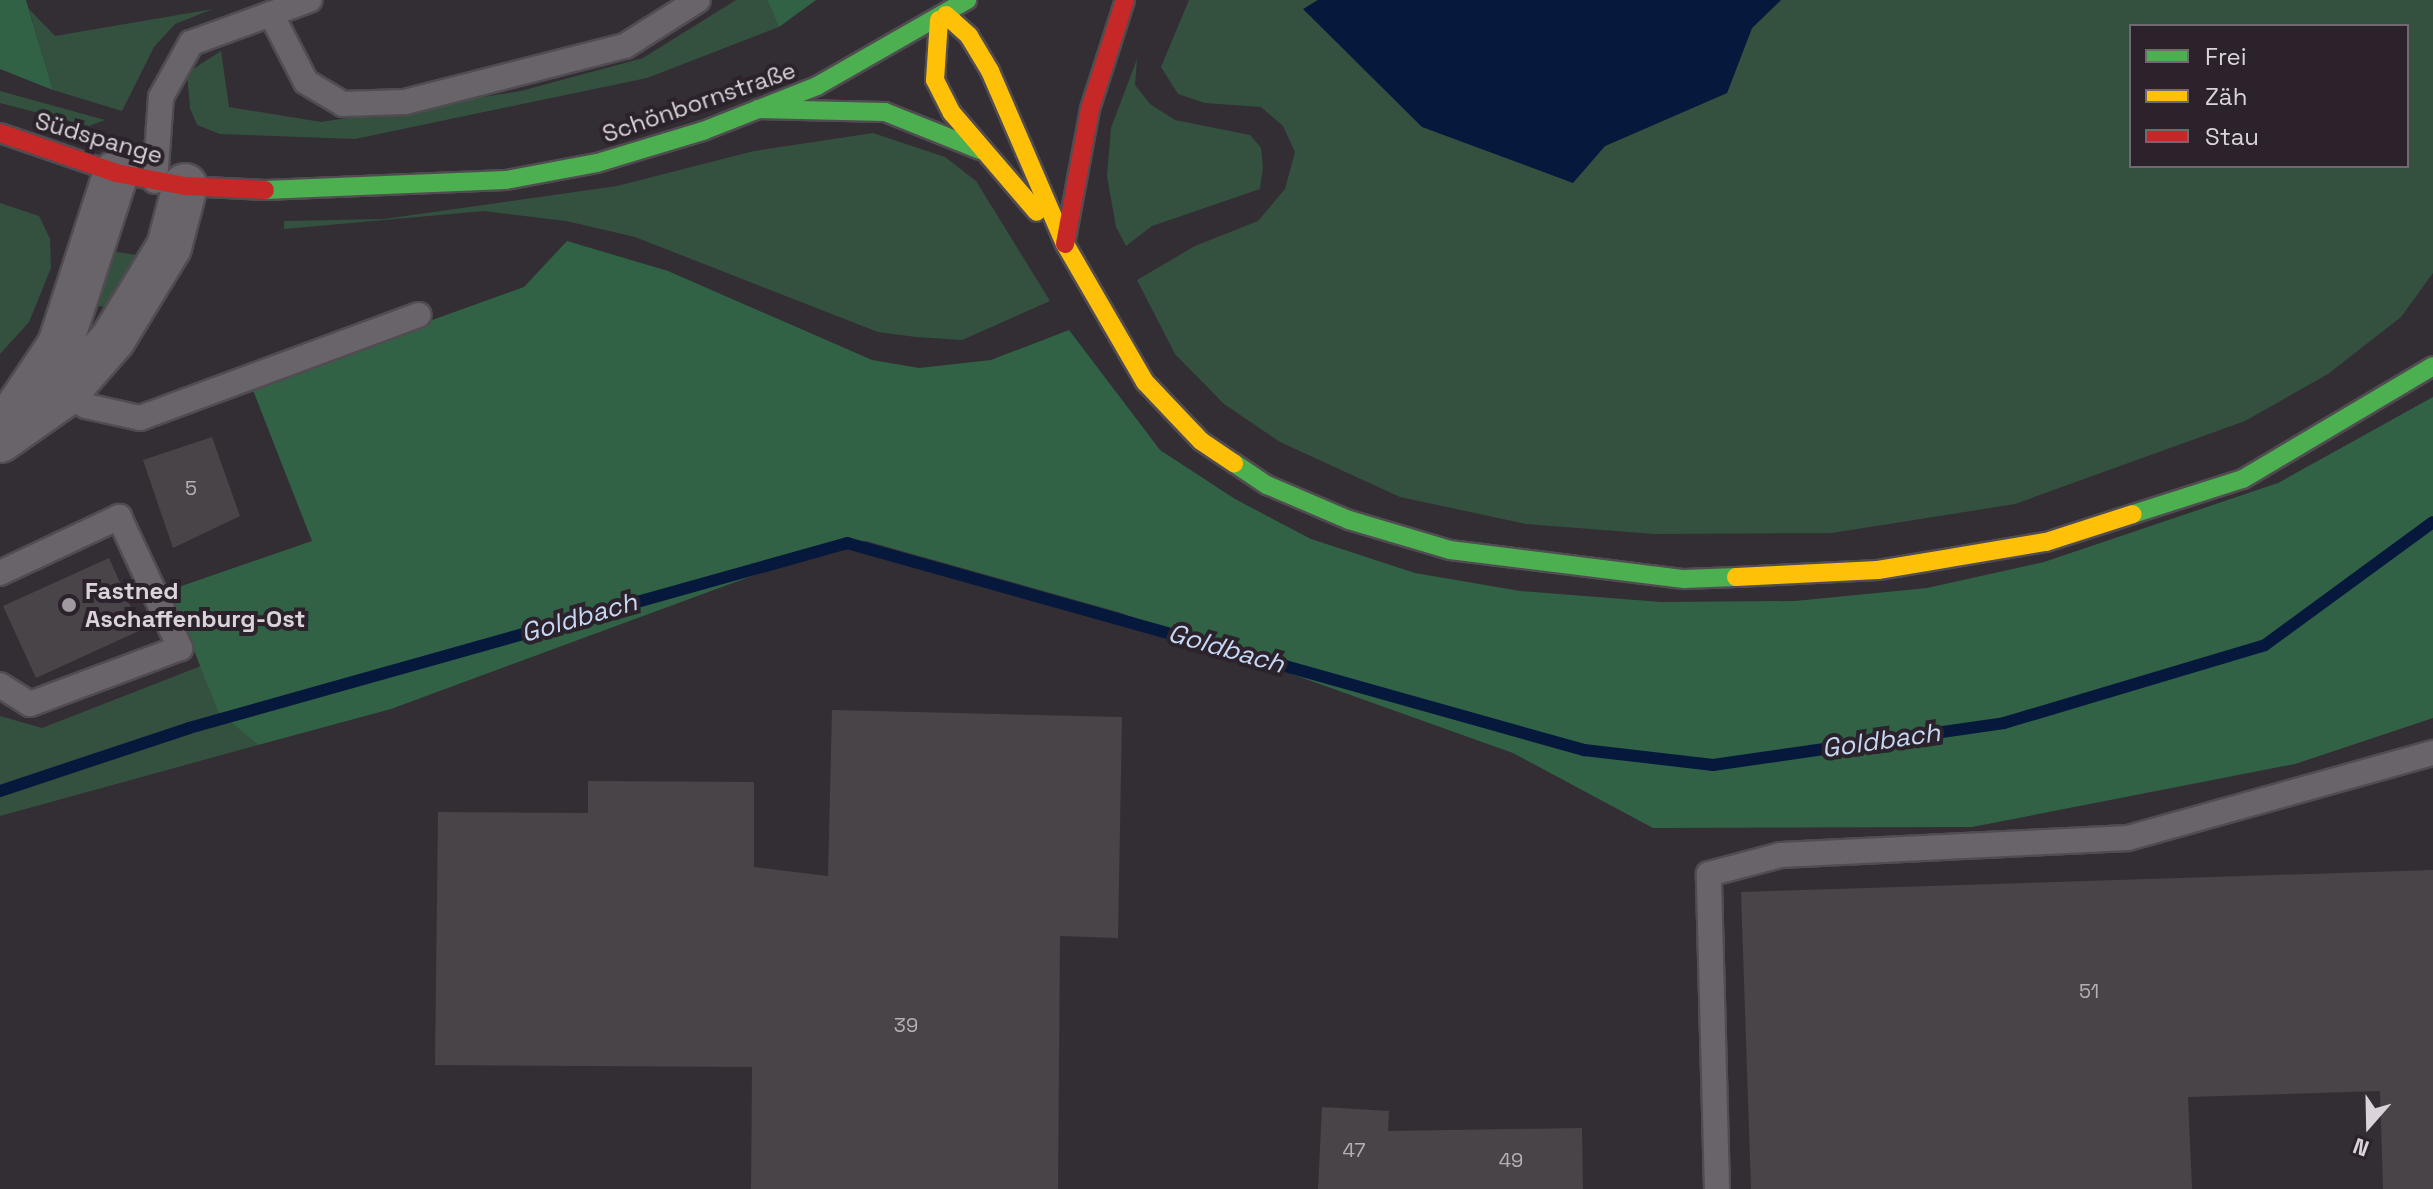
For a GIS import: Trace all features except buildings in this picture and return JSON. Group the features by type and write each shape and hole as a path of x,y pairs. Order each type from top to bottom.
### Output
{"main road":[{"name":"Schönbornstraße","path":"152,180 285,191 506,180 597,163 758,109 942,18 967,0"},
{"path":"1065,244 1090,109 1125,0"},
{"path":"1065,244 952,113 935,80 942,18 969,36 990,71 1065,244 1145,382 1201,441 1267,485 1349,520 1450,550 1562,568 1684,579 1878,570 2046,542 2243,479 2404,383 2429,357"},
{"path":"758,109 885,112 986,153"},
{"name":"Südspange","path":"0,133 152,180"}],"street":[{"path":"0,440 143,294 169,247 152,180"},
{"path":"0,430 51,387 65,331 152,180"}],"lane":[{"path":"152,180 161,97 175,66 191,43 309,0"},
{"path":"271,14 306,82 343,104 405,102 625,46 698,0"},
{"path":"51,387 140,418 419,315"},
{"path":"0,573 119,517 180,648 30,704 0,685"},
{"path":"1717,1189 1709,874 1781,855 2128,838 2433,753"}],"green space":[{"path":"0,0 26,0 53,90 0,69"},
{"path":"736,0 767,0 779,27 647,78 355,139 220,134 197,125 190,108 187,73 221,51 229,107 321,122 521,91 643,58"},
{"path":"767,0 816,0 779,27"},
{"path":"1189,0 1318,0 1304,10 1573,182 1605,146 1727,93 1752,28 1781,0 2433,0 2433,273 2401,317 2328,374 2245,421 2015,504 1832,533 1654,534 1526,524 1400,497 1280,442 1224,404 1175,354 1137,280 1195,246 1258,221 1285,189 1295,152 1283,126 1261,107 1205,103 1178,94 1161,67"},
{"path":"29,9 55,36 213,9 175,24 154,47 122,111 53,90"},
{"path":"1137,59 1135,85 1150,104 1175,120 1250,135 1261,148 1263,167 1260,189 1152,226 1126,246 1116,227 1107,176 1111,128"},
{"path":"0,91 105,120 89,126 0,103"},
{"path":"873,133 945,157 976,181 1050,301 962,340 916,337 878,332 635,237 566,221 484,211 284,229 284,221 384,219 617,186 754,151"},
{"path":"0,203 39,216 50,239 51,268 29,322 0,354"},
{"path":"567,241 668,271 872,360 919,368 991,360 1069,330 1160,450 1235,499 1311,539 1415,573 1520,591 1661,602 1795,601 1927,588 2044,562 2278,483 2433,397 2433,718 2295,764 1972,827 1653,828 1513,753 1118,612 866,541 803,557 391,709 258,745 218,711 170,590 312,541 251,385 524,287"},
{"path":"103,250 144,256 111,308 97,306 92,294"},
{"path":"201,666 219,711 258,745 0,816 0,716 42,728"}],"water":[{"path":"1318,0 1781,0 1752,28 1727,93 1605,146 1573,183 1422,127 1303,9"}],"waterway":[{"name":"Goldbach","path":"0,791 189,728 847,543 1584,750 1713,765 2004,723 2265,645 2433,522"}],"traffic: fast":[{"path":"265,190 506,180 597,163 703,131 817,86 967,0"},
{"path":"758,109 885,112 980,150"},
{"path":"2133,514 2243,479 2433,366"},
{"path":"1234,463 1267,485 1349,520 1450,550 1684,579 1736,577"}],"traffic: slow":[{"path":"946,15 969,36 990,71 1065,244 1145,382 1201,441 1234,463"},
{"path":"939,20 935,80 952,113 1037,212"},
{"path":"1736,577 1878,570 2046,542 2133,514"}],"traffic: jam":[{"path":"1065,244 1090,109 1125,0"},
{"path":"0,133 116,173 185,186 265,190"}],"place":[{"name":"Fastned Aschaffenburg-Ost","path":"69,605"}]}
